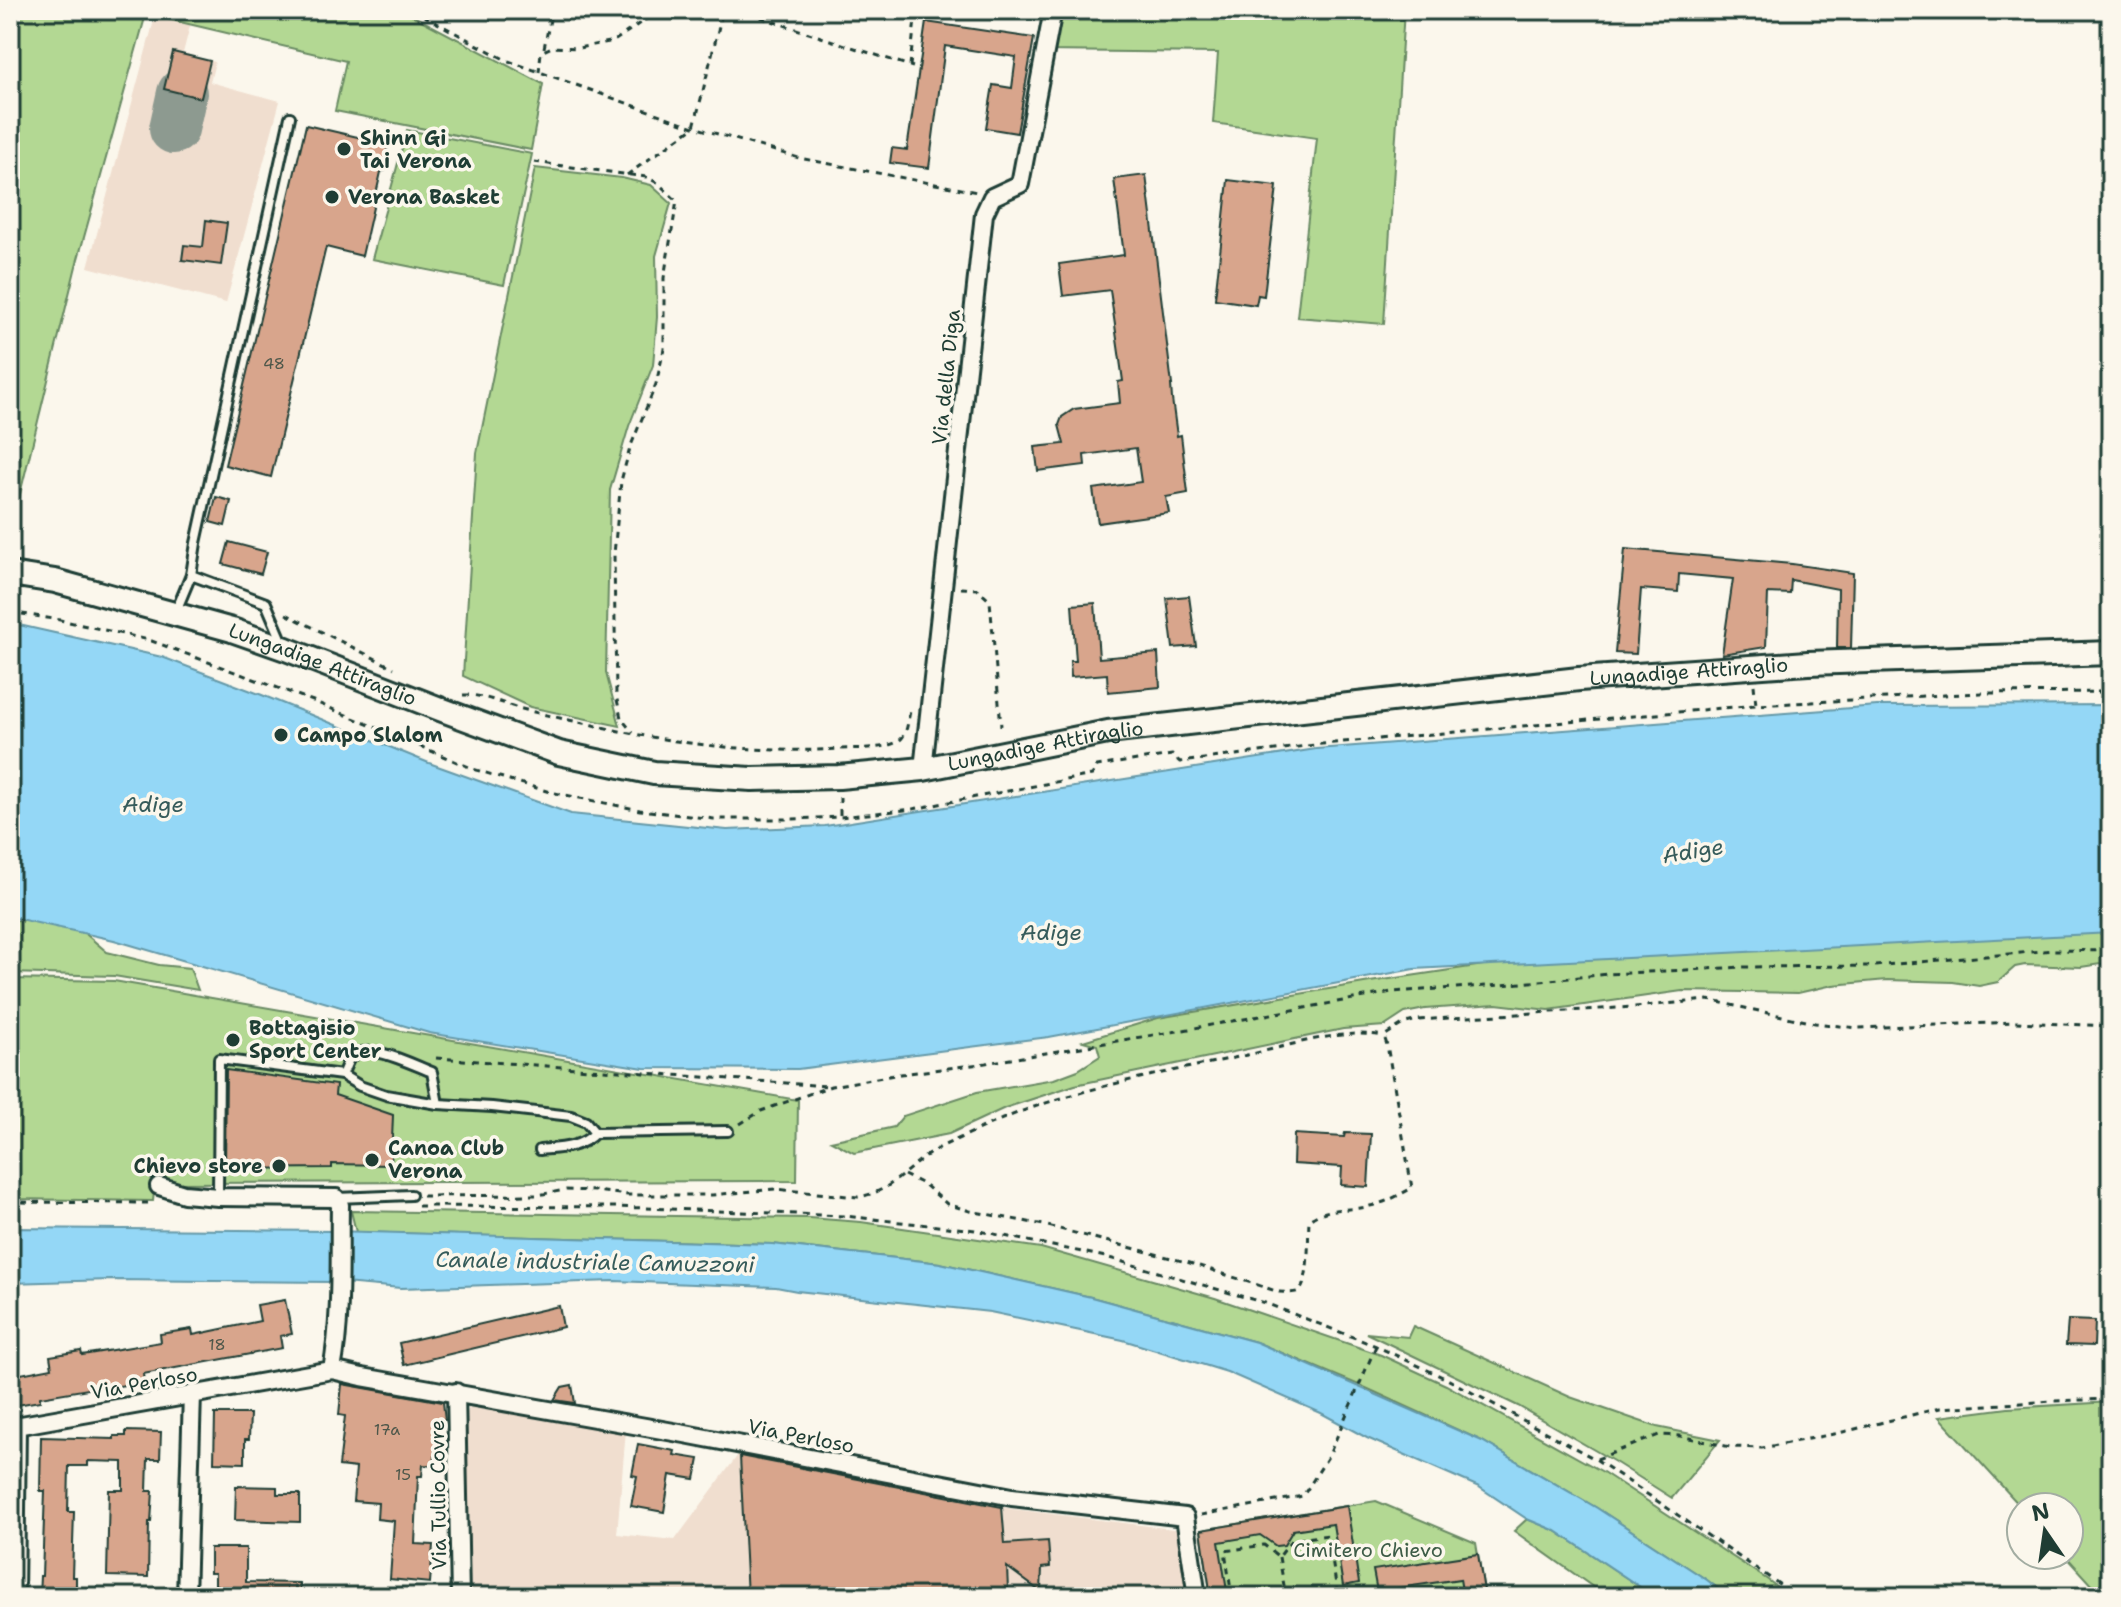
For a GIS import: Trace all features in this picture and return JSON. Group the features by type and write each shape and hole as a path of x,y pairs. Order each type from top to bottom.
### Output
{"street":[{"path":"992,197 1020,184 1053,10"},
{"name":"Via della Diga","path":"923,769 984,214 992,197"},
{"name":"Lungadige Attiraglio","path":"10,574 55,581 175,613 286,649 559,753 654,773 752,779 839,777 923,769 1108,732 1579,679 1808,663 2111,653"},
{"path":"159,1186 184,1194 218,1197 336,1198 340,1205 339,1292 337,1344 332,1370"},
{"name":"Via Perloso","path":"14,1427 332,1370 1012,1497 1185,1517"},
{"name":"Via Tullio Covre","path":"456,1392 460,1597"},
{"path":"186,1597 192,1394"},
{"path":"14,1427 15,1597"},
{"path":"1185,1517 1197,1597"}],"lane":[{"path":"175,613 191,575 290,117"},
{"path":"191,575 266,603 286,649"},
{"path":"342,1075 351,1057 366,1050 384,1054 432,1072 438,1104"},
{"path":"218,1197 219,1059 342,1075 360,1086 386,1095 438,1104 571,1116 586,1122 595,1133"},
{"path":"540,1150 587,1142 595,1133 728,1131"},
{"path":"336,1198 411,1195"}],"path":[{"path":"413,10 506,60 694,127 799,158 969,189 992,197"},
{"path":"539,72 552,10"},
{"path":"539,72 541,52 552,47 578,48 614,41 659,10"},
{"path":"627,175 694,127 723,10"},
{"path":"738,10 911,66 916,10"},
{"path":"534,162 646,177 658,183 677,201 664,278 664,349 656,384 630,448 621,481 614,554 616,695 621,718 633,733"},
{"path":"943,587 977,589 990,601 1001,726"},
{"path":"266,603 396,669"},
{"path":"462,695 472,694 598,727 689,744 742,749 824,750 888,746 901,740 911,705 930,709"},
{"path":"728,1131 761,1111 831,1086 1189,1029 1392,992 1608,974 1744,967 1874,966 2054,950 2111,951"},
{"path":"411,1195 537,1195 566,1190 628,1195 712,1195 775,1189 858,1197 870,1195 887,1188 930,1154 1027,1107 1088,1089 1323,1039 1365,1032 1384,1036 1403,1024 1417,1020 1708,1000 1815,1023 1857,1028 2016,1022 2111,1026"},
{"path":"904,1175 925,1185 947,1204 1044,1225 1291,1293 1306,1282 1309,1220 1320,1213 1341,1208 1370,1206 1412,1188 1384,1036"},
{"path":"432,1058 831,1086"},
{"path":"408,1206 618,1207 845,1216 975,1230 1120,1261 1265,1303 1376,1346 1447,1379 1597,1460 1798,1597"},
{"path":"1185,1517 1303,1496 1329,1455 1376,1346"},
{"path":"1597,1460 1659,1435 1680,1436 1730,1447 1762,1448 1940,1408 2111,1399"},
{"path":"1279,1557 1292,1540 1328,1535 1338,1597"},
{"path":"1232,1597 1225,1551 1264,1545 1279,1557 1286,1597"}],"shaded area":[{"path":"156,13 191,22 183,53 215,62 210,82 280,101 226,303 88,267"},
{"path":"485,1403 626,1430 617,1534 675,1540 741,1451 1012,1509 1181,1530 1192,1597 469,1597 462,1423 469,1408"}],"green space":[{"path":"10,10 402,10 543,84 531,150 335,111 346,61 146,14 76,266 10,535"},
{"path":"1052,10 1404,10 1384,324 1297,317 1317,138 1213,123 1218,53 1044,51"},
{"path":"407,130 532,154 504,285 372,259"},
{"path":"535,168 622,178 651,185 671,203 656,256 657,317 653,365 629,426 610,490 606,673 620,726 530,707 463,676 477,453"},
{"path":"37,918 81,930 107,952 159,965 190,968 198,990 114,976 10,973 10,922"},
{"path":"2111,918 2111,967 2107,963 2081,967 2025,965 2015,967 1998,982 1979,986 1887,980 1833,985 1798,993 1682,991 1549,1010 1496,1004 1425,1009 1405,1013 1385,1026 1343,1029 1075,1085 1005,1108 949,1134 854,1153 831,1141 894,1127 903,1116 977,1092 1054,1079 1078,1070 1100,1056 1097,1045 1083,1041 1158,1018 1517,960"},
{"name":"Bottagisio Sport Center","path":"10,979 114,981 798,1100 797,1181 155,1183 153,1201 10,1199"},
{"path":"351,1211 809,1218 861,1222 1041,1248 1215,1298 1381,1355 1446,1385 1603,1472 1790,1597 1729,1597 1597,1508 1482,1441 1366,1388 1256,1342 1091,1297 940,1263 772,1244 356,1232"},
{"path":"1413,1326 1570,1397 1657,1427 1720,1440 1672,1498 1518,1406 1366,1333 1408,1337"},
{"path":"2111,1402 2111,1597 2103,1597 2079,1571 2085,1571 2085,1491 2006,1491 1939,1417 2008,1408"},
{"name":"Cimitero Chievo","path":"1376,1501 1476,1543 1485,1597 1211,1597 1201,1530"},
{"path":"1527,1519 1556,1531 1655,1597 1607,1597 1514,1531"}],"water":[{"name":"Adige","path":"10,623 162,657 429,763 571,814 727,830 825,826 1316,749 1877,706 2111,705 2111,933 1414,969 1049,1037 798,1069 644,1068 429,1033 114,940 10,917"},
{"name":"Canale industriale Camuzzoni","path":"10,1228 335,1231 772,1244 940,1263 1091,1297 1256,1342 1482,1441 1597,1508 1729,1597 1655,1597 1556,1531 1527,1519 1479,1487 1227,1372 1123,1340 990,1312 776,1287 614,1281 401,1288 332,1282 111,1280 10,1283"}],"building":[{"path":"926,22 1034,38 1017,133 986,128 993,85 1012,88 1016,57 945,46 929,168 890,163 892,148 907,150"},
{"path":"173,52 210,61 201,98 164,89"},
{"path":"306,125 388,144 390,156 388,169 381,172 362,256 326,247 271,477 225,465"},
{"path":"1146,175 1172,399 1177,436 1181,435 1188,493 1166,497 1169,513 1098,523 1093,489 1141,482 1136,448 1084,455 1085,465 1038,471 1035,447 1064,444 1059,425 1062,417 1074,409 1120,403 1118,382 1123,381 1110,290 1063,296 1059,264 1124,255 1114,179"},
{"path":"1228,180 1277,186 1264,296 1258,295 1256,305 1215,299"},
{"path":"206,220 227,223 221,265 182,260 184,245 203,247"},
{"path":"216,497 231,501 225,526 210,522"},
{"path":"229,542 267,552 261,574 223,564"},
{"path":"1625,549 1792,564 1853,573 1851,648 1837,648 1838,589 1791,580 1790,594 1768,593 1766,647 1722,654 1733,579 1679,574 1678,592 1641,589 1636,654 1615,653"},
{"path":"1189,596 1196,646 1173,648 1167,598"},
{"path":"1095,603 1099,658 1158,653 1160,687 1108,692 1107,674 1071,677 1070,661 1076,661 1072,605"},
{"path":"226,1070 336,1085 335,1095 393,1115 391,1165 332,1164 332,1168 225,1169"},
{"path":"1345,1133 1371,1134 1368,1187 1341,1185 1342,1167 1293,1164 1294,1134 1344,1137"},
{"path":"285,1300 292,1334 280,1336 282,1348 143,1374 144,1382 40,1397 40,1401 11,1406 10,1376 52,1368 50,1356 81,1351 82,1355 161,1342 160,1334 192,1329 193,1335 260,1321 257,1305"},
{"path":"559,1306 563,1327 404,1365 399,1343"},
{"path":"2068,1320 2095,1321 2094,1346 2066,1345"},
{"path":"342,1384 443,1402 445,1420 439,1419 434,1466 423,1465 422,1476 418,1476 415,1544 433,1545 430,1583 390,1579 394,1521 377,1519 378,1503 353,1501 356,1468 339,1466 345,1416 339,1415"},
{"path":"572,1385 575,1403 554,1400 562,1387"},
{"path":"215,1414 250,1414 249,1439 245,1439 245,1463 214,1462"},
{"path":"126,1431 161,1432 160,1459 148,1459 147,1491 153,1491 148,1577 107,1576 109,1490 123,1490 123,1462 88,1461 88,1466 69,1466 68,1512 74,1512 72,1577 76,1577 76,1597 39,1597 45,1491 40,1491 41,1437 114,1439 114,1436 126,1436"},
{"path":"638,1444 699,1459 695,1479 670,1475 664,1512 631,1506 637,1476 632,1475"},
{"path":"740,1456 1002,1507 1005,1544 1048,1541 1050,1567 1042,1568 1041,1592 1007,1567 1008,1590 890,1597 747,1597"},
{"path":"236,1486 277,1487 277,1494 300,1494 300,1522 235,1520"},
{"path":"1347,1506 1359,1583 1343,1586 1333,1524 1293,1530 1284,1545 1276,1546 1260,1535 1219,1542 1228,1597 1211,1597 1201,1530"},
{"path":"210,1548 246,1548 246,1582 300,1583 300,1597 218,1597 215,1573 210,1573"},
{"path":"1478,1554 1485,1597 1463,1597 1460,1579 1398,1588 1400,1597 1378,1597 1373,1570"}],"taxiway":[{"path":"174,129 182,93"}],"place":[{"name":"Shinn Gi Tai Verona","path":"344,149"},
{"name":"Verona Basket","path":"332,197"},
{"name":"Campo Slalom","path":"281,735"},
{"name":"Bottagisio Sport Center","path":"233,1040"},
{"name":"Canoa Club Verona","path":"372,1160"},
{"name":"Chievo store","path":"279,1166"}]}
